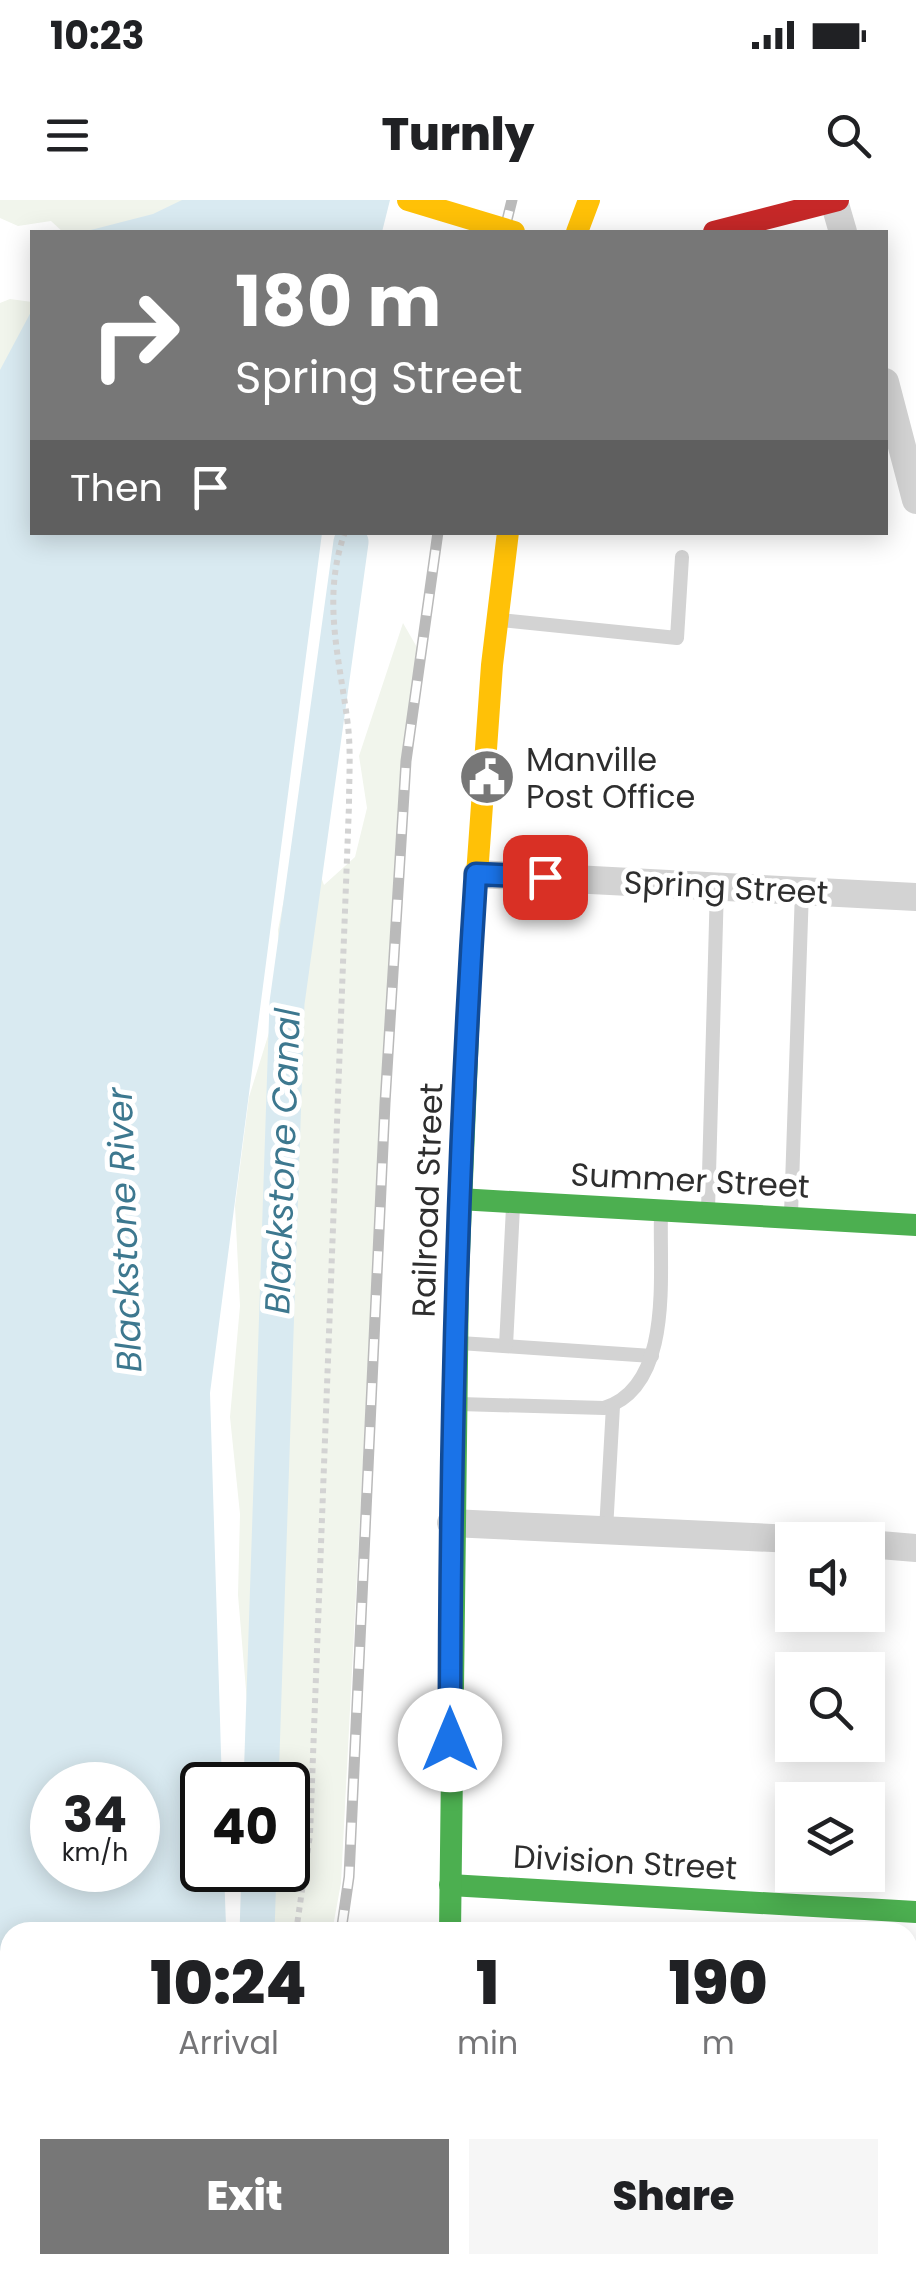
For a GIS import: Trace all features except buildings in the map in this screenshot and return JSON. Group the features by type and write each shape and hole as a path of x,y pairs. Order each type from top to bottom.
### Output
{"street":[{"path":"408,200 507,230"},
{"path":"578,230 589,200"},
{"path":"722,230 835,200 842,230"},
{"path":"888,386 905,408 916,500"},
{"name":"Railroad Street","path":"450,1922 451,1523 459,1199 494,620 508,535"},
{"name":"Spring Street","path":"476,874 916,897"},
{"name":"Summer Street","path":"459,1199 791,1219 915,1218"},
{"path":"451,1523 775,1538"},
{"path":"885,1545 916,1548"},
{"name":"Division Street","path":"450,1886 911,1919"}],"lane":[{"path":"494,620 678,638 682,557"},
{"path":"708,1215 717,886"},
{"path":"791,1219 802,890"},
{"path":"506,1346 514,1202"},
{"path":"453,1404 604,1408 614,1406 635,1391 648,1374 656,1336 661,1212"},
{"path":"454,1342 652,1356"},
{"path":"606,1530 614,1406"}],"path":[{"path":"297,1922 310,1835 349,805 349,730 330,613 336,556 344,535"}],"shaded area":[{"path":"0,200 215,200 202,230 61,230 51,221 18,226 0,218"},
{"path":"10,299 30,302 30,361 0,400 0,303"},
{"path":"403,623 422,656 403,806 374,1247 341,1883 334,1922 253,1922 255,1892 310,1892 310,1762 252,1762 238,1595 240,1514 230,1417 240,1306 235,1206 249,1097 281,994 278,930 298,828 317,832 317,866 324,885 355,857 367,808 359,756"}],"water":[{"path":"182,200 390,200 382,230 91,230 153,214"},
{"name":"Blackstone River","path":"30,314 30,535 322,535 210,1393 221,1762 180,1762 180,1892 225,1892 226,1922 0,1922 0,370"}],"waterway":[{"name":"Blackstone Canal","path":"262,1762 287,1003 351,542"},
{"name":"Blackstone Canal","path":"257,1922 258,1892"}],"railway":[{"path":"504,230 512,200"},
{"path":"342,1922 349,1877 385,1103 406,761 438,535"}],"traffic: fast":[{"path":"450,1922 458,1279 471,959"},
{"path":"459,1199 916,1225"},
{"path":"450,1885 916,1912"}],"traffic: slow":[{"path":"408,200 507,230"},
{"path":"578,230 589,200"},
{"path":"471,959 492,665 508,535"}],"traffic: jam":[{"path":"722,230 838,200"}],"place":[{"name":"Manville Post Office","path":"487,777"}],"route":[{"path":"450,1740 454,1342 465,1037 476,874 545,877"}]}
